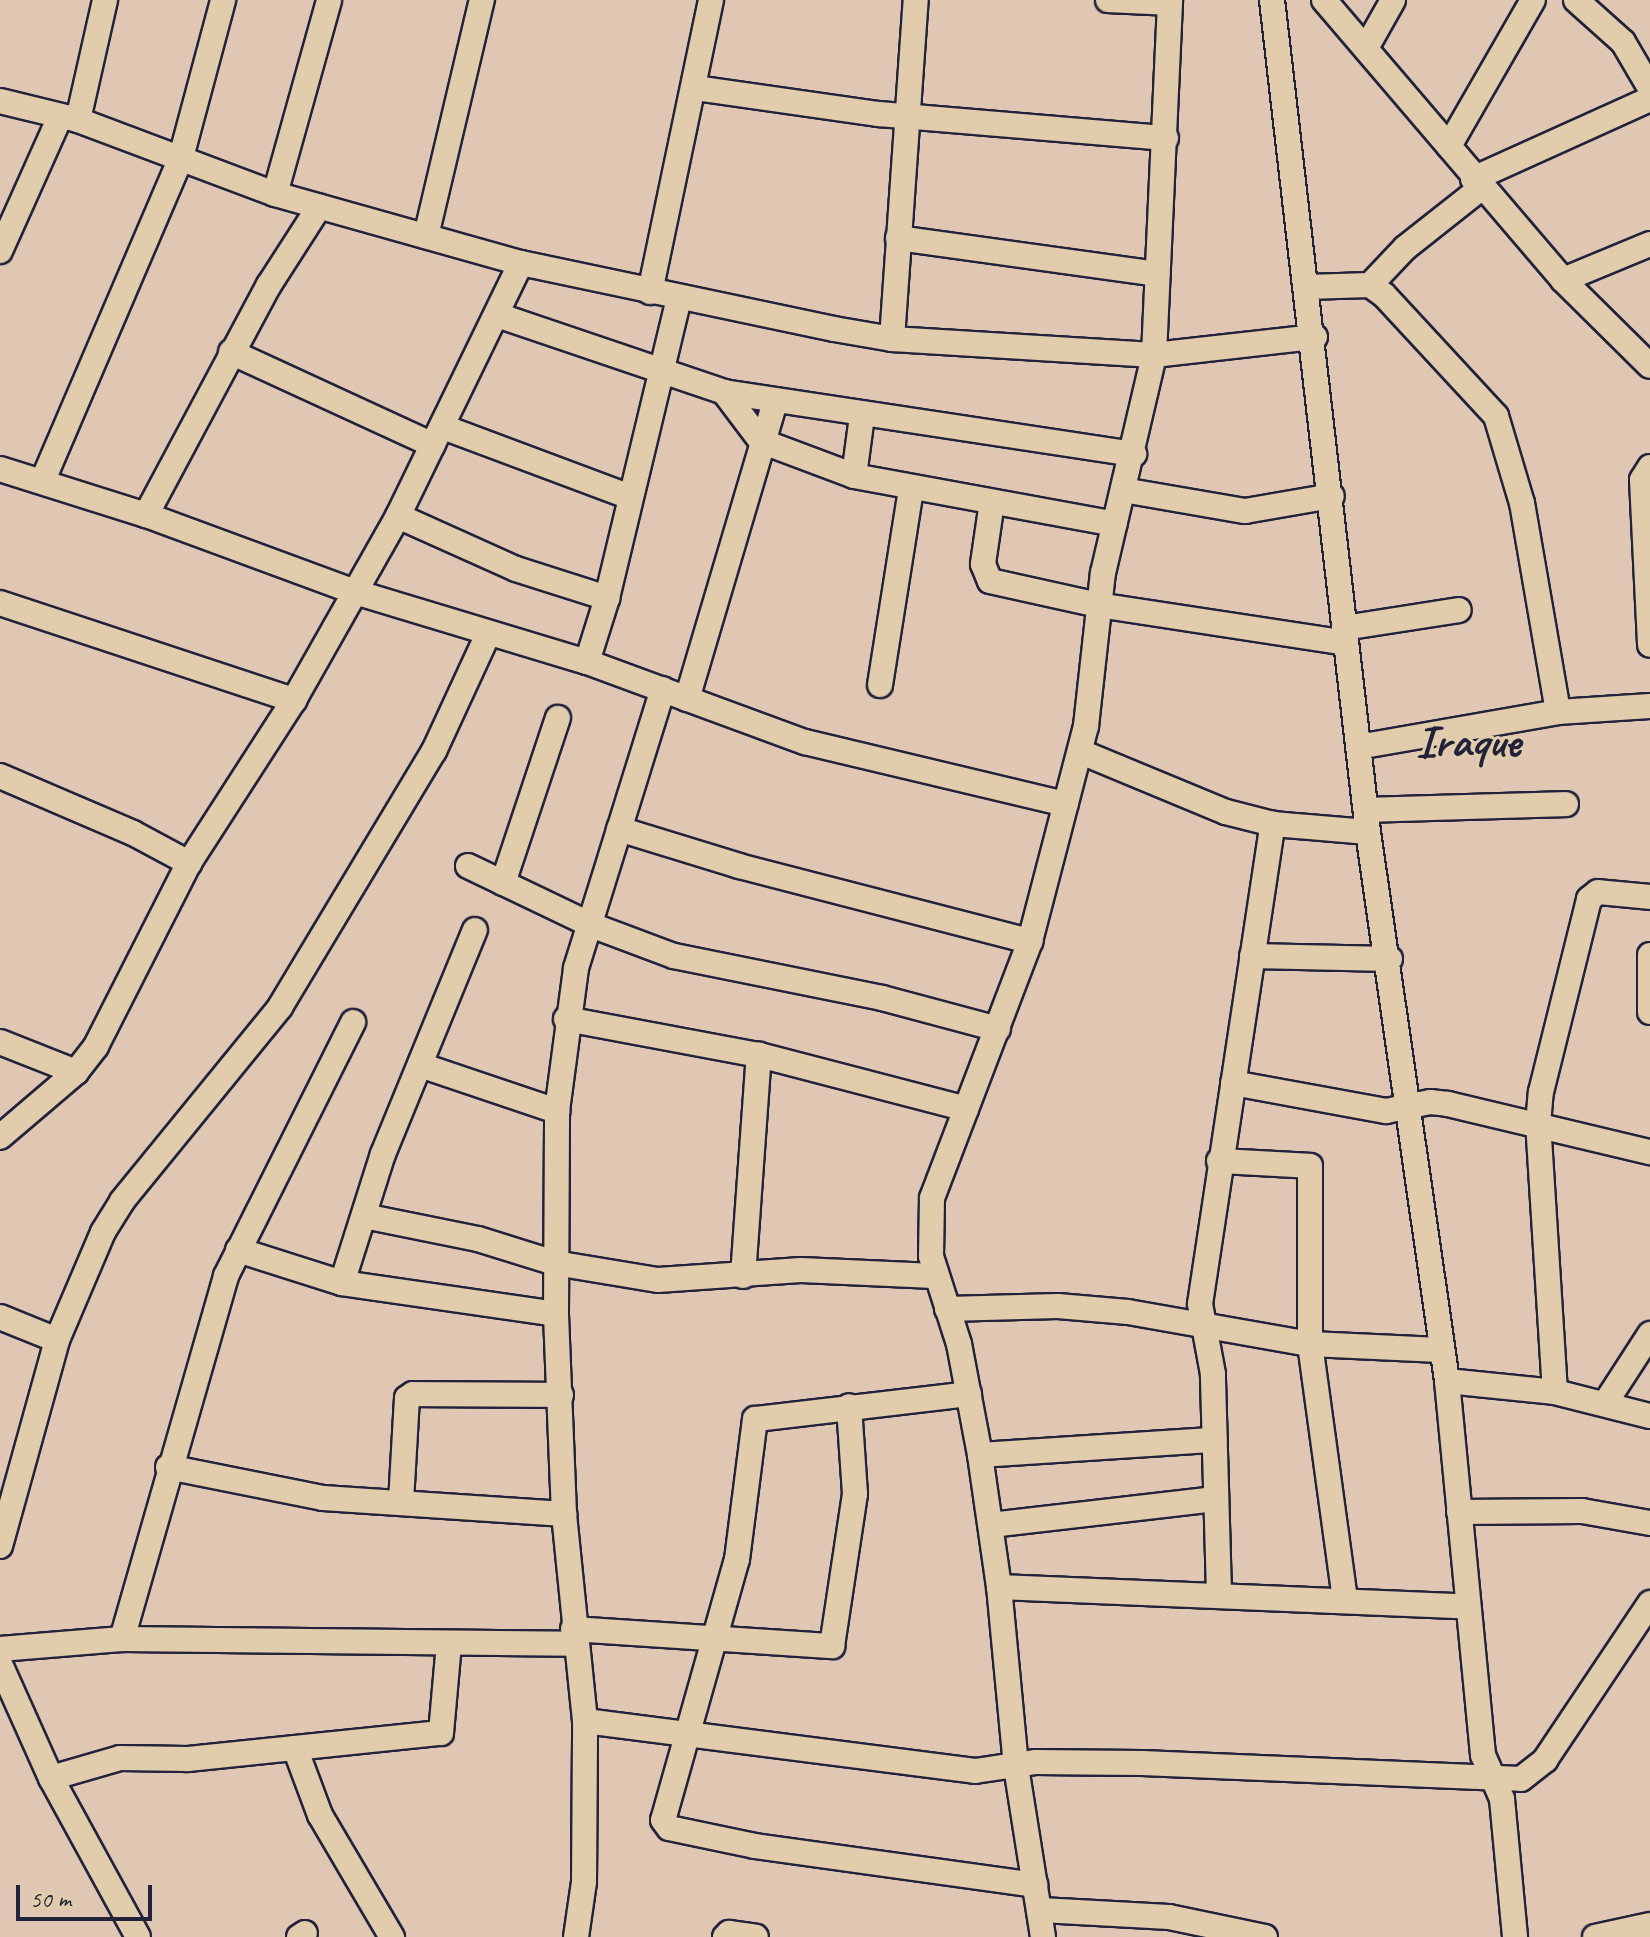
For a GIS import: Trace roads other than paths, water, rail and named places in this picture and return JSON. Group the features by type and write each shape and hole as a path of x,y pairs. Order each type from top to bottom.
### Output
{"street":[{"path":"0,251 69,119 105,0"},
{"path":"43,480 143,257 180,161 223,0"},
{"path":"275,194 329,0"},
{"path":"426,236 482,0"},
{"path":"650,292 696,88 711,0"},
{"path":"892,339 916,0"},
{"path":"1043,1937 1016,1766 991,1525 969,1394 947,1309 934,1276 932,1198 1030,941 1081,752 1098,605 1154,355 1170,1 1108,0"},
{"path":"1272,0 1315,337 1358,747 1390,959 1440,1350 1447,1381 1483,1755 1502,1799 1515,1937"},
{"path":"1324,0 1477,183 1563,280 1650,366"},
{"path":"1366,48 1393,0"},
{"path":"1449,146 1533,0"},
{"path":"1576,0 1623,42 1650,88"},
{"path":"696,88 909,116 1166,138"},
{"path":"1307,287 1370,285 1405,248 1477,183 1650,99"},
{"path":"0,101 69,119 275,194 521,263 679,299 892,339 1154,355 1315,337"},
{"path":"146,515 231,352 319,207"},
{"path":"898,238 1158,274"},
{"path":"1563,280 1650,244"},
{"path":"0,1137 76,1072 96,1046 189,863 294,700 398,516 500,316 521,263"},
{"path":"1370,285 1471,384 1496,416 1522,503 1558,712"},
{"path":"587,662 607,598 658,370 679,299"},
{"path":"500,316 724,392 862,416 1134,454"},
{"path":"231,352 438,436 630,497"},
{"path":"724,392 761,441 854,476 911,489 1115,524"},
{"path":"687,699 775,402"},
{"path":"854,476 862,416"},
{"path":"1650,467 1642,480 1649,548 1650,645"},
{"path":"0,469 43,480 146,515 355,592 587,662 805,742 1066,804"},
{"path":"880,685 911,489"},
{"path":"1123,490 1245,511 1332,496"},
{"path":"992,502 983,564 986,578 1098,605 1345,636 1459,610"},
{"path":"398,516 516,569 607,598"},
{"path":"0,603 294,700"},
{"path":"0,1546 57,1340 98,1242 122,1201 280,1007 434,751 488,634"},
{"path":"576,1937 584,1882 585,1721 564,1514 555,1263 557,1111 566,1019 619,829 663,689"},
{"path":"1358,747 1558,712 1650,706"},
{"path":"503,883 558,718"},
{"path":"1081,752 1226,812 1273,824 1368,821 1566,804"},
{"path":"0,776 133,833 189,863"},
{"path":"1219,1594 1215,1440 1207,1326 1200,1304 1219,1161 1273,824"},
{"path":"619,829 739,866 1030,941"},
{"path":"468,866 591,925 701,963 882,998 998,1029"},
{"path":"1555,1392 1538,1124 1541,1092 1589,899 1598,892 1650,897"},
{"path":"342,1283 420,1065 475,930"},
{"path":"1650,955 1650,1012"},
{"path":"1252,956 1390,959"},
{"path":"566,1019 759,1055 966,1109"},
{"path":"122,1639 168,1467 238,1250 353,1022"},
{"path":"0,1042 76,1072"},
{"path":"743,1276 759,1055"},
{"path":"420,1065 557,1111"},
{"path":"1233,1083 1386,1111 1408,1106 1448,1104 1650,1152"},
{"path":"1219,1161 1310,1166 1310,1344 1345,1599"},
{"path":"364,1216 478,1239 555,1263 658,1280 817,1270 934,1276"},
{"path":"238,1250 342,1283 556,1314"},
{"path":"947,1309 1058,1306 1207,1326 1310,1344 1440,1350"},
{"path":"0,1317 57,1340"},
{"path":"1606,1402 1650,1334"},
{"path":"1447,1381 1555,1392 1606,1402 1650,1416"},
{"path":"401,1502 407,1398 413,1394 561,1395"},
{"path":"969,1394 755,1419 737,1559 663,1820 669,1828 895,1868 1035,1885"},
{"path":"0,1649 122,1639 449,1643 574,1636 717,1635 827,1647 835,1642 855,1494 849,1406"},
{"path":"980,1455 1215,1440"},
{"path":"168,1467 323,1498 564,1514"},
{"path":"991,1525 1216,1499"},
{"path":"1459,1512 1582,1511 1650,1523"},
{"path":"999,1587 1345,1599 1467,1607"},
{"path":"585,1721 975,1771 1016,1766 1142,1763 1521,1779 1545,1760 1650,1603"},
{"path":"51,1778 120,1758 188,1759 441,1733 449,1643"},
{"path":"0,1664 51,1778 138,1937"},
{"path":"295,1748 320,1815 392,1937"},
{"path":"1041,1910 1169,1917 1265,1937"},
{"path":"1595,1937 1650,1925"},
{"path":"725,1937 729,1933 756,1937"}],"district":[{"name":"Iraque","path":"1468,742"}]}
